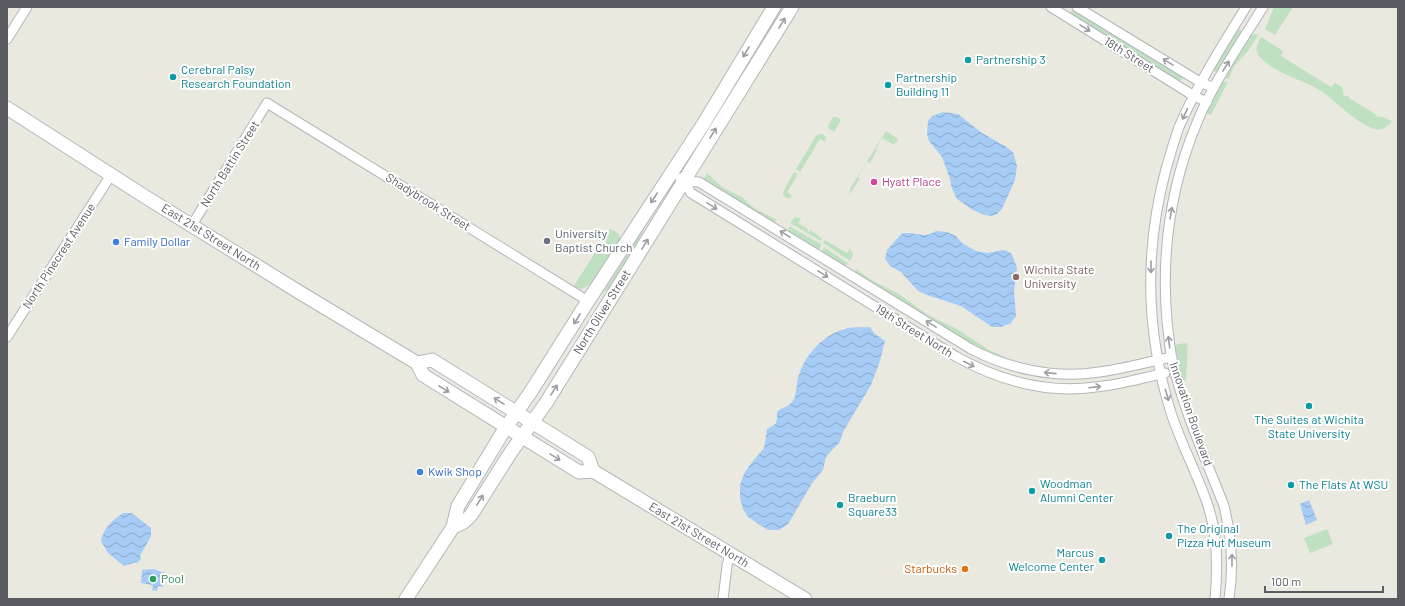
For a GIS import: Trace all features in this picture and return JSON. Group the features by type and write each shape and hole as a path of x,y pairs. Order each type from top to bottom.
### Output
{"main road":[{"name":"North Oliver Street","path":"406,599 453,527 458,506 506,427 530,393 704,123 774,7"},
{"name":"North Oliver Street","path":"453,527 464,522 471,515 546,403 792,7"},
{"name":"East 21st Street North","path":"7,108 192,226 417,363 423,375 522,437 579,472 593,471 805,599"},
{"path":"417,363 432,360 517,412 588,456 593,471"}],"street":[{"path":"7,39 27,7"},
{"name":"18th Street","path":"1051,7 1194,96 1207,102"},
{"name":"18th Street","path":"1077,7 1200,82 1214,88"},
{"name":"Innovation Boulevard","path":"1215,599 1217,566 1212,520 1207,501 1173,417 1161,374 1151,310 1151,260 1154,222 1160,190 1173,143 1200,82 1246,7"},
{"name":"Innovation Boulevard","path":"1229,599 1232,545 1219,494 1193,430 1175,371 1165,300 1165,265 1168,233 1174,198 1184,160 1199,118 1220,76 1263,7"},
{"name":"North Battin Street","path":"192,226 268,103"},
{"name":"Shadybrook Street","path":"268,103 588,301"},
{"name":"19th Street North","path":"671,172 684,181 691,193 955,356 990,373 1030,385 1050,388 1077,389 1109,386 1175,371"},
{"name":"North Pinecrest Avenue","path":"7,337 111,174"},
{"name":"19th Street North","path":"684,181 699,182 971,349 990,358 1031,370 1069,375 1098,372 1172,357"},
{"path":"724,599 727,566 730,553"}],"green space":[{"path":"1274,7 1293,7 1275,35 1265,29"},
{"path":"1072,10 1182,76 1182,80 1178,81 1072,15 1070,12 1073,11"},
{"path":"1240,29 1242,32 1223,65 1220,66 1220,71 1215,72 1213,68 1234,34"},
{"path":"1252,34 1258,35 1248,51 1234,66 1229,79 1227,79 1225,77"},
{"path":"1261,37 1283,51 1281,56 1331,87 1335,83 1342,87 1344,96 1349,96 1349,98 1377,115 1376,116 1392,121 1387,127 1382,129 1374,129 1367,126 1321,91 1273,68 1258,55 1257,44"},
{"path":"1223,81 1227,82 1227,84 1211,115 1206,113"},
{"path":"833,117 837,117 841,120 834,132 828,128"},
{"path":"886,131 898,139 894,145 882,138 870,163 867,162 858,177 860,179 849,195 851,187"},
{"path":"823,134 826,137 825,142 820,139 800,172 796,169 816,136"},
{"path":"794,172 798,174 787,192 792,196 787,198 783,195 783,192"},
{"path":"707,173 722,187 742,197 754,208 777,220 774,222 772,221 704,179"},
{"path":"667,191 644,228 636,247 610,287 602,294 627,255 634,240"},
{"path":"795,217 801,219 798,223 808,229 807,231 809,232 810,230 822,238 821,241 790,223"},
{"path":"789,226 821,244 821,246 818,250 802,238 801,239 789,232"},
{"path":"610,229 620,236 620,241 595,279 590,284 583,289 574,286"},
{"path":"825,240 847,253 850,249 853,254 850,261 823,243"},
{"path":"824,247 848,263 847,265 843,265 822,252"},
{"path":"856,269 873,281 899,294 928,315 957,329 989,350 1007,358 988,353 948,331 917,311 914,307 912,308 856,273"},
{"path":"1187,344 1188,350 1186,380 1182,381 1175,345"},
{"path":"1327,529 1333,544 1310,553 1304,538"}],"water":[{"path":"943,112 958,114 982,133 1013,152 1017,166 1015,180 1002,209 997,214 991,216 985,215 973,210 957,199 952,189 942,157 929,141 927,134 928,121 932,116"},
{"path":"936,231 947,232 956,236 962,243 976,251 987,253 1003,250 1012,254 1017,268 1014,291 1016,316 1011,323 1001,327 992,327 961,306 918,291 901,272 890,266 885,259 887,250 901,234 910,233 927,235"},
{"path":"870,327 874,333 885,341 880,361 871,385 843,432 840,442 826,457 823,470 813,482 788,524 779,530 768,530 748,517 743,509 740,498 740,486 743,476 764,448 767,429 776,423 777,412 790,404 794,399 797,381 802,367 816,346 830,335 848,328"},
{"path":"1309,500 1317,520 1306,525 1300,504"},
{"path":"123,513 132,513 151,528 151,536 140,556 141,559 137,563 124,566 108,553 101,541 104,532 109,525"},
{"name":"Pool","path":"153,569 165,573 163,587 158,586 157,591 152,590 153,585 141,583 142,570"}],"place":[{"name":"Partnership 3","path":"968,60"},
{"name":"Cerebral Palsy Research Foundation","path":"173,77"},
{"name":"Partnership Building 11","path":"888,85"},
{"name":"Hyatt Place","path":"874,182"},
{"name":"University Baptist Church","path":"547,241"},
{"name":"Family Dollar","path":"116,242"},
{"name":"Wichita State University","path":"1016,277"},
{"name":"The Suites at Wichita State University","path":"1309,406"},
{"name":"Kwik Shop","path":"420,472"},
{"name":"The Flats At WSU","path":"1291,485"},
{"name":"Woodman Alumni Center","path":"1032,491"},
{"name":"Braeburn Square33","path":"840,505"},
{"name":"The Original Pizza Hut Museum","path":"1169,536"},
{"name":"Marcus Welcome Center","path":"1102,560"},
{"name":"Starbucks","path":"965,569"},
{"name":"Pool","path":"153,579"}]}
